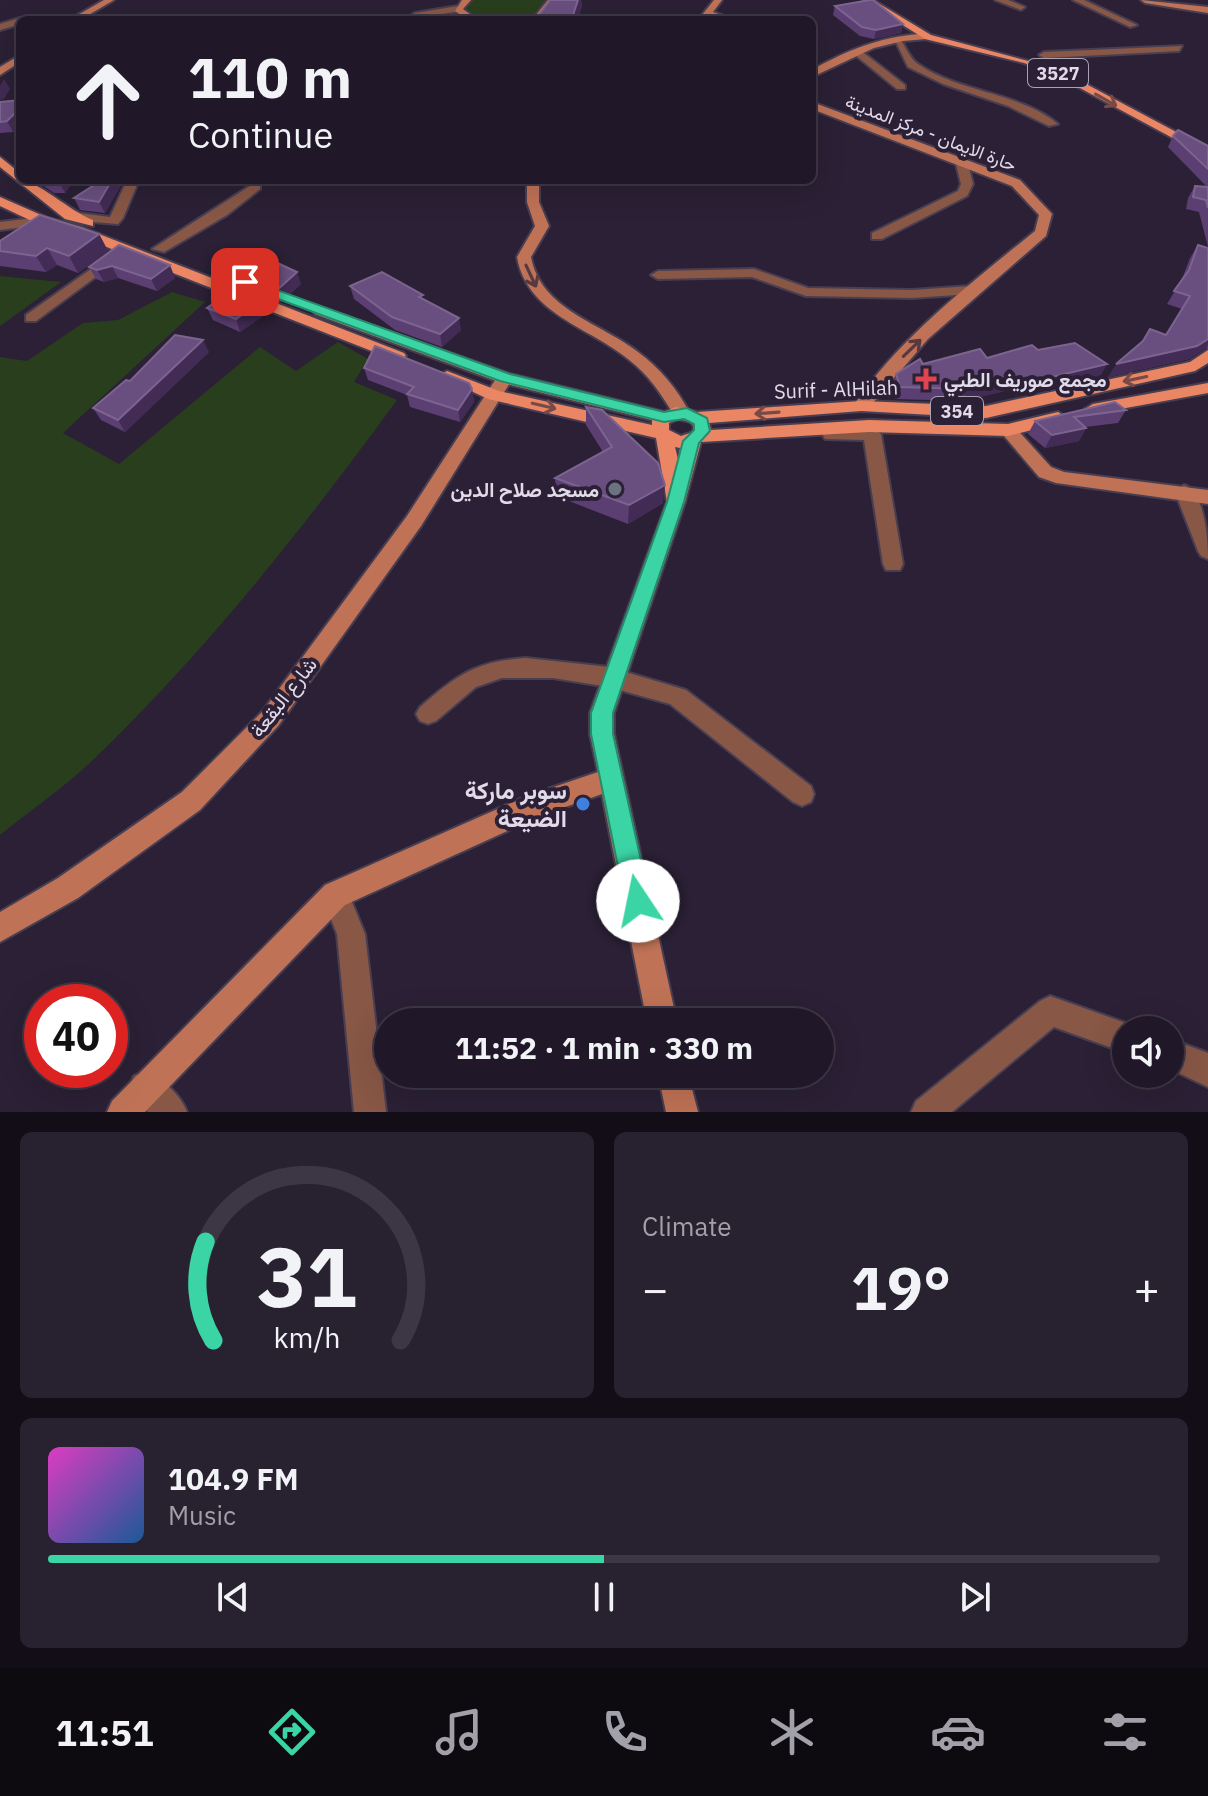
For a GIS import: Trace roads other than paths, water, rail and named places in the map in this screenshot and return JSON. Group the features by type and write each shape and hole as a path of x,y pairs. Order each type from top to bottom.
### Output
{"main road":[{"name":"3527","path":"867,0 933,38 1046,67 1205,147"},
{"name":"3527","path":"904,24 1044,55 1114,89"},
{"name":"3527","path":"1139,103 1205,147"},
{"name":"354","path":"0,161 16,175"},
{"name":"354","path":"26,184 64,212 500,386"},
{"name":"354","path":"0,201 44,221 124,249 428,368 680,428"},
{"path":"44,221 60,217 64,212"},
{"name":"Surif - AlHilah","path":"680,428 861,406 986,412 1195,366 1208,355"},
{"name":"Surif - AlHilah","path":"680,428 828,429 869,426 1008,430 1129,401 1208,388"},
{"path":"828,429 850,424 861,406"},
{"path":"676,502 680,428"},
{"path":"676,502 680,428"}],"street":[{"path":"80,16 110,0"},
{"path":"539,16 552,0"},
{"path":"706,16 718,0"},
{"path":"999,0 1021,7"},
{"path":"1077,0 1133,25"},
{"path":"1145,0 1208,10"},
{"path":"429,1 432,4 461,5"},
{"path":"414,16 461,5"},
{"path":"816,71 838,57 897,40 916,36 933,38"},
{"path":"897,40 911,65 947,82 1012,104 1053,124"},
{"path":"1044,55 1179,48"},
{"path":"857,52 901,87"},
{"name":"حارة الايمان - مركز المدينة","path":"816,107 1016,183 1046,214 1041,233 971,290 880,379 861,406"},
{"path":"877,236 963,193 967,184 962,164"},
{"path":"64,212 113,221 131,184"},
{"path":"534,184 533,202 542,226 526,249 524,261 535,286 574,322 626,350 669,387 680,428"},
{"path":"159,249 207,218 235,206 256,186"},
{"path":"0,226 44,221"},
{"path":"31,318 124,249"},
{"path":"658,275 754,273 806,292 912,294 971,290"},
{"name":"شارع البقعة","path":"0,928 68,888 191,801 270,719 414,521 500,386"},
{"path":"828,429 831,435 872,434 893,564"},
{"path":"1008,430 1045,472 1062,478 1208,497"},
{"path":"1184,492 1208,551"},
{"path":"659,1008 602,734 602,713 676,502"},
{"path":"428,714 471,679 489,671 531,667 613,678 658,688 678,697 802,794"},
{"path":"123,1112 335,895 536,805 613,779"},
{"path":"335,895 351,934 370,1112"},
{"path":"927,1112 1050,1011 1112,1033"},
{"path":"1184,1059 1202,1066 1208,1072"},
{"path":"145,1087 171,1112"},
{"path":"676,1088 682,1112"}],"place":[{"name":"مجمع صوريف الطبي","path":"926,379"},
{"name":"مسجد صلاح الدين","path":"615,489"},
{"name":"سوبر ماركة الضيعة","path":"583,804"}]}
